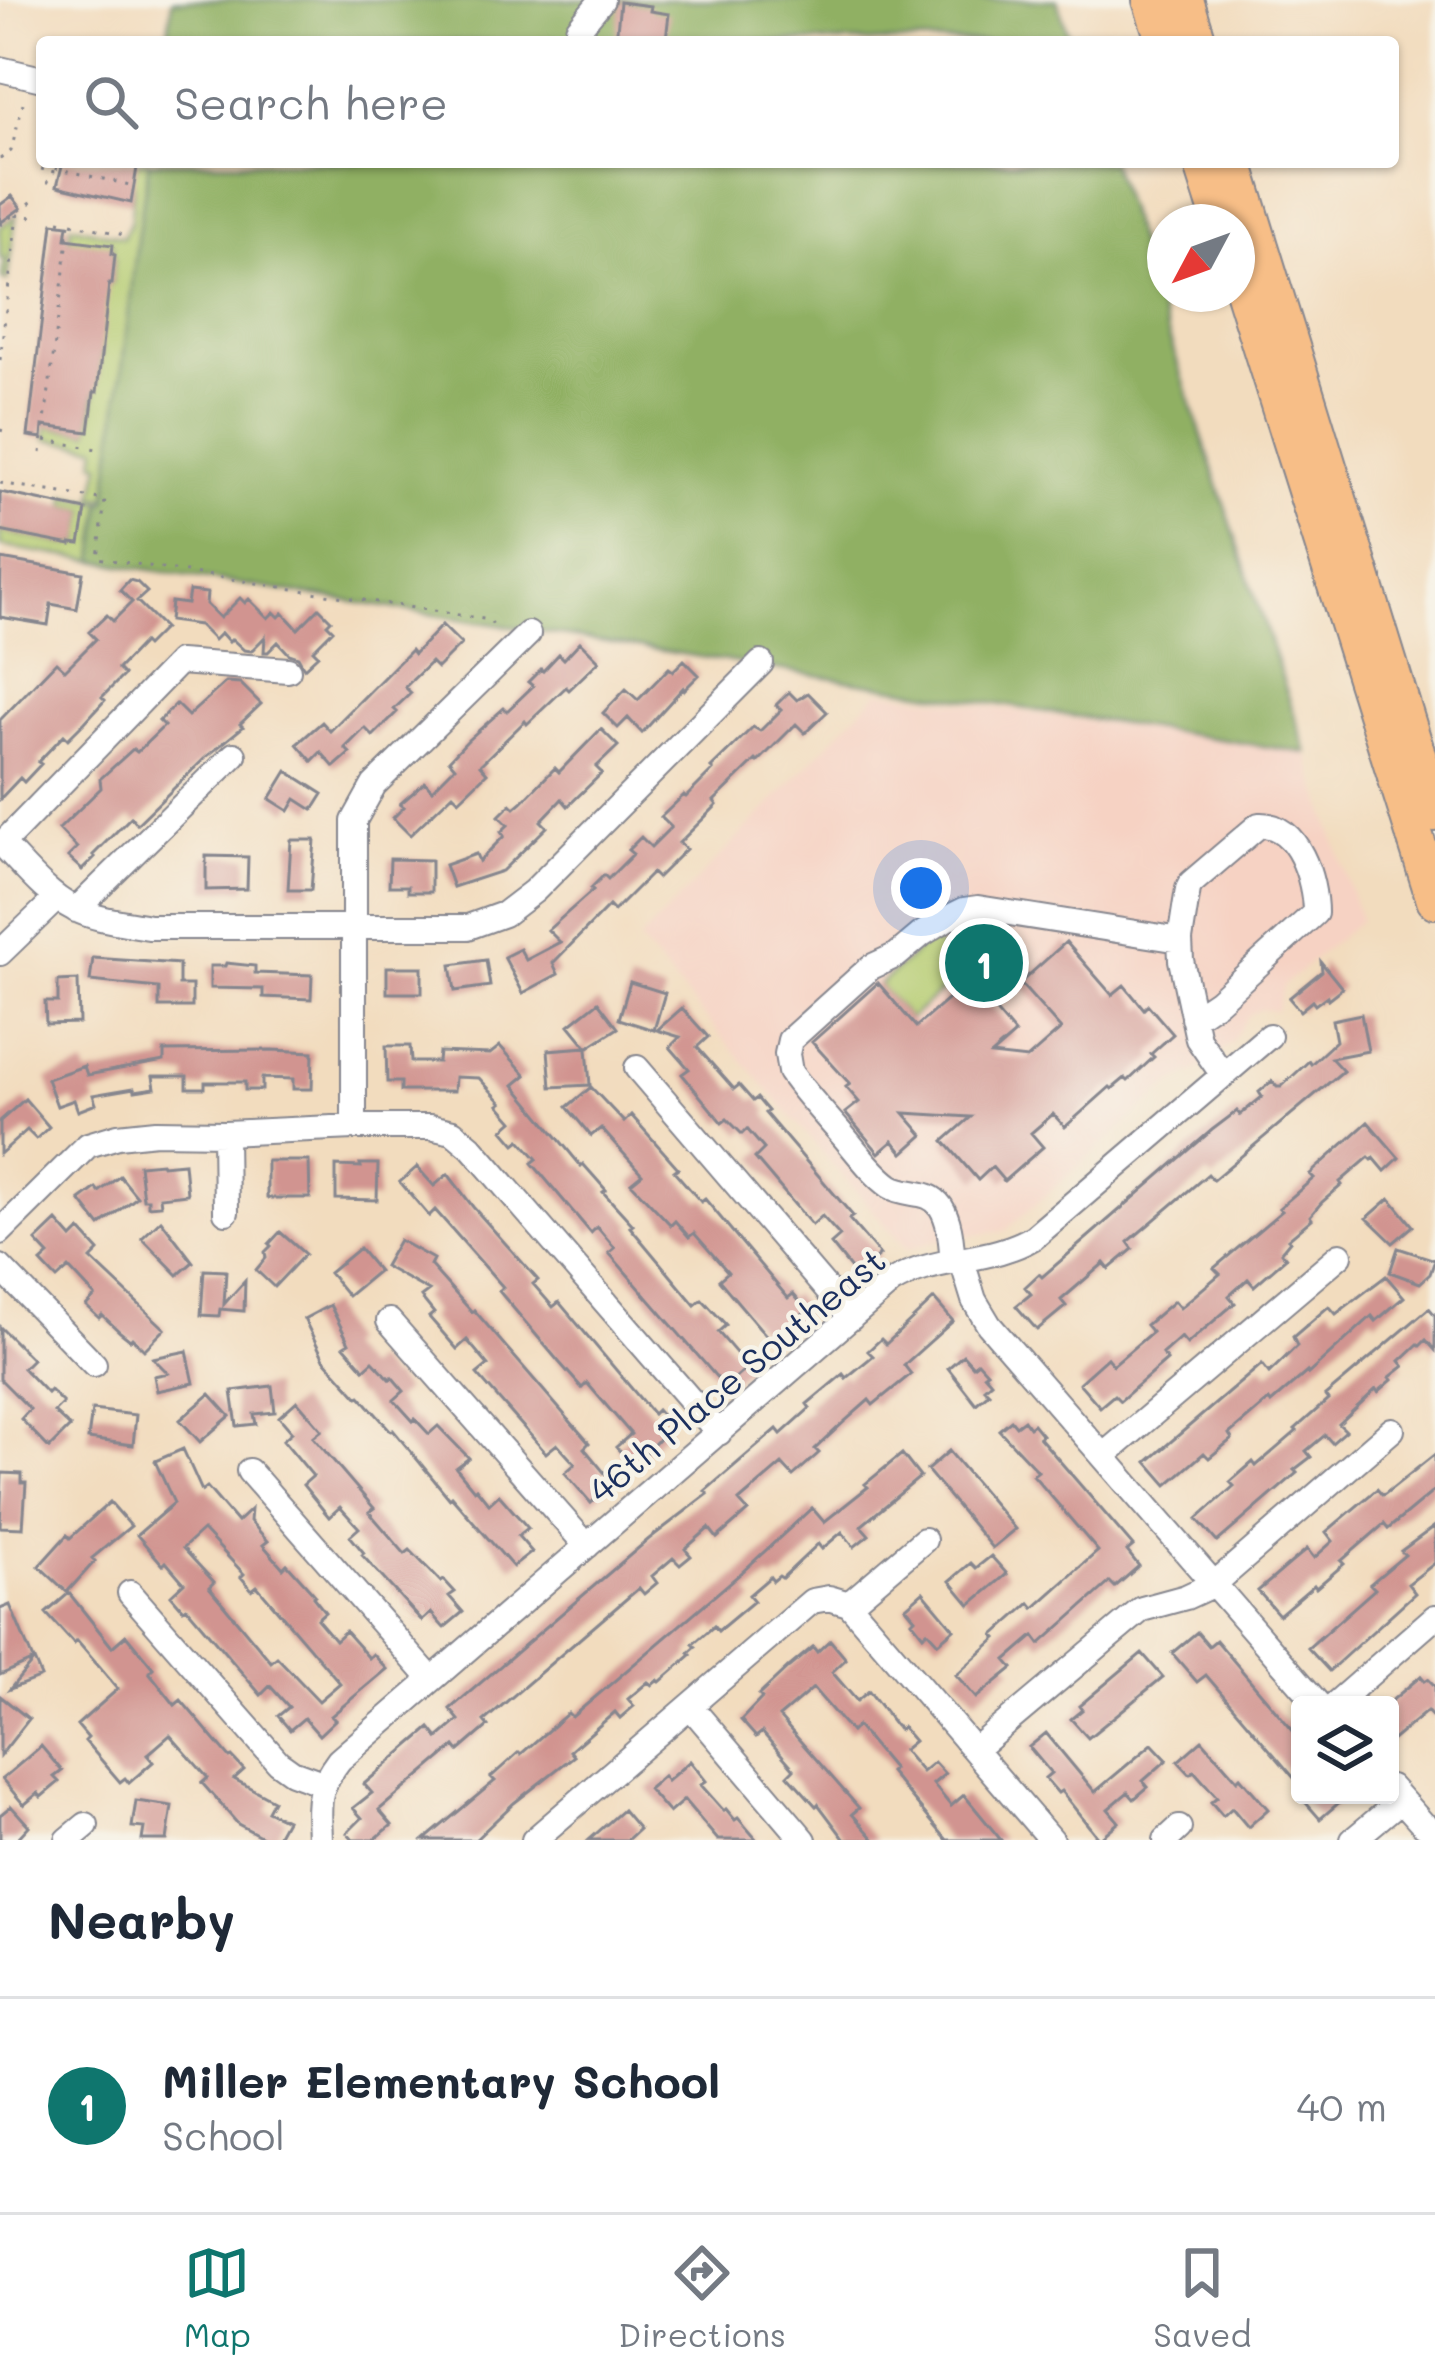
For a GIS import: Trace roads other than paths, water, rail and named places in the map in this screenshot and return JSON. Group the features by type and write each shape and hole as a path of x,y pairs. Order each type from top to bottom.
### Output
{"highway":[{"path":"1151,0 1163,36"},
{"path":"1185,0 1196,36"},
{"path":"1204,168 1215,204"},
{"path":"1236,168 1435,813"},
{"path":"1250,312 1435,900"}],"street":[{"path":"578,29 602,0"},
{"path":"0,69 33,88"},
{"path":"354,1127 355,821 365,796 387,770 527,634"},
{"path":"288,670 179,662 1,843 67,904 101,918 149,927 468,927 504,914 534,891 761,663"},
{"path":"0,953 67,904 234,755"},
{"path":"1193,1018 1315,913 1307,872 1294,841 1281,828 1259,824 1188,889 1180,960 1193,1018 1198,1039 1223,1076"},
{"path":"1180,940 978,908 964,910 922,934 897,956 872,967 790,1040 790,1072 890,1186 933,1198 943,1209 957,1262 989,1325 1311,1696"},
{"name":"46th Place Southeast","path":"322,1783 339,1760 430,1679 905,1274 1011,1249 1034,1237 1270,1036"},
{"path":"637,1068 850,1318"},
{"path":"0,1232 88,1145 118,1136 354,1127 430,1127 453,1132 719,1433"},
{"path":"225,1133 226,1212"},
{"path":"1103,1456 1340,1255"},
{"path":"0,1268 94,1364"},
{"path":"389,1321 587,1546"},
{"path":"974,1750 1142,1609 1214,1585 1392,1430"},
{"path":"249,1471 430,1679"},
{"path":"849,1604 925,1540"},
{"path":"130,1593 278,1762 322,1783 320,1840"},
{"path":"547,1836 812,1601 829,1598 849,1604 1051,1840"},
{"path":"1344,1696 1435,1618"},
{"path":"690,1706 804,1840"},
{"path":"1399,1798 1435,1831"},
{"path":"1353,1840 1386,1804"}],"place":[{"name":"Miller Elementary School","path":"984,963"}]}
